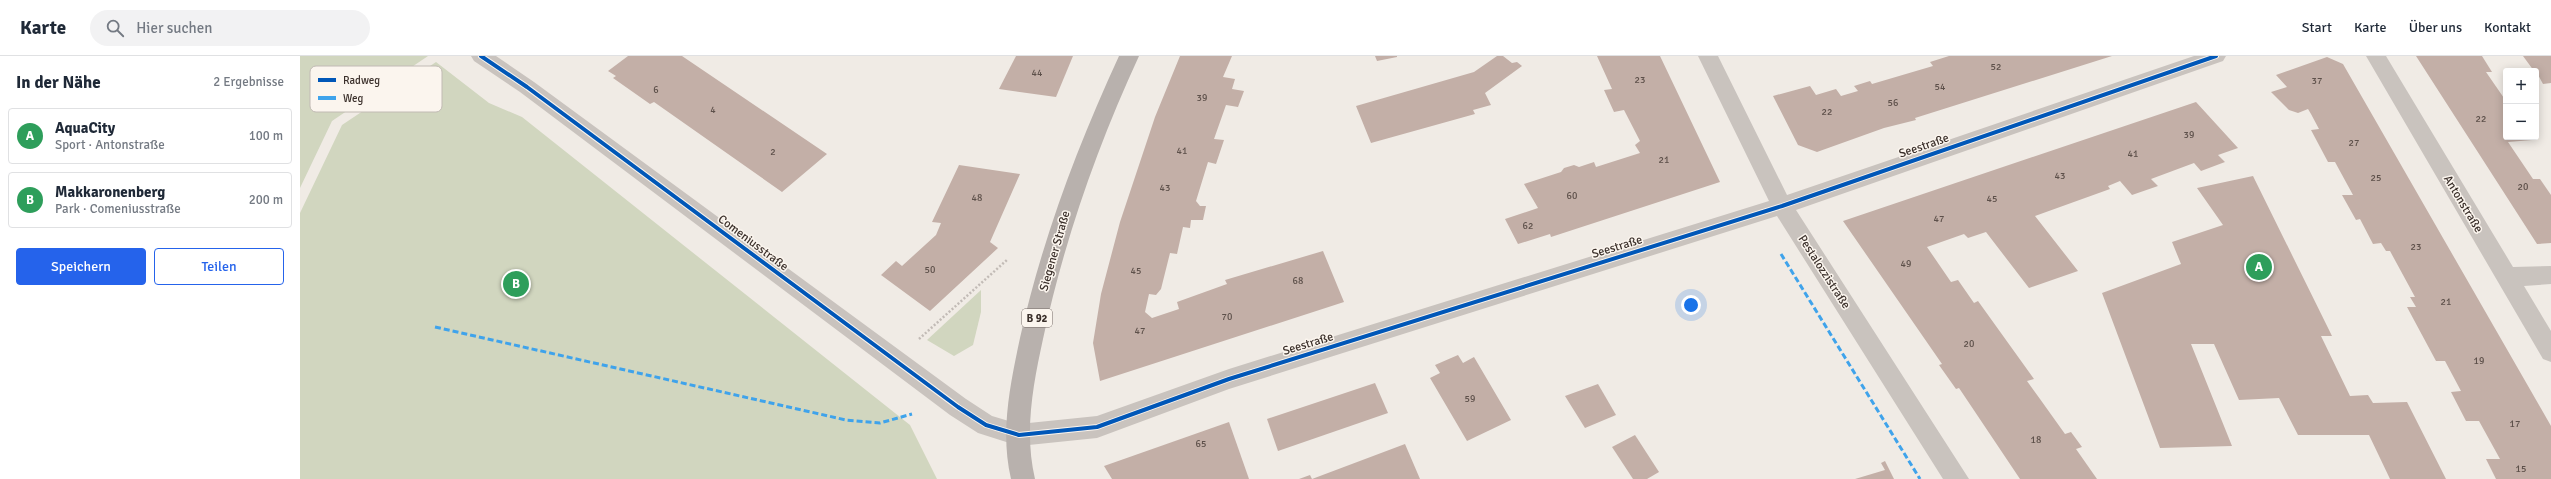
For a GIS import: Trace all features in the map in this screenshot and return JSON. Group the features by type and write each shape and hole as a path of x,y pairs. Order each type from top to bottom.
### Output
{"main road":[{"name":"Siegener Straße","path":"1023,479 1018,452 1022,387 1054,247 1102,113 1129,56"}],"street":[{"name":"Comeniusstraße","path":"480,56 527,87 958,407 986,425 1019,435"},
{"name":"Pestalozzistraße","path":"1708,56 1782,206 1957,479"},
{"name":"Seestraße","path":"1019,435 1097,427 1229,379 1782,206 2216,56"},
{"name":"Antonstraße","path":"2376,56 2551,352"},
{"path":"2506,277 2551,275"}],"path":[{"path":"921,337 1008,259"}],"green space":[{"path":"300,56 428,56 413,66 310,66 310,112 345,112 332,121 300,188"},
{"path":"436,62 441,66 430,66"},
{"path":"442,67 489,103 522,117 910,425 937,479 300,479 300,213 342,125 361,112 442,112"},
{"path":"981,290 981,312 973,345 954,356 927,340"}],"building":[{"path":"628,56 682,56 827,154 782,192 654,102 650,104 613,78 616,76 608,71"},
{"path":"1016,56 1073,56 1056,97 999,89"},
{"path":"1180,56 1232,56 1223,77 1235,79 1232,89 1244,91 1238,107 1226,105 1214,139 1224,140 1216,164 1208,162 1196,201 1200,206 1206,206 1203,220 1191,220 1190,228 1183,227 1177,254 1170,253 1161,289 1156,295 1149,294 1145,312 1152,318 1179,309 1177,302 1227,284 1225,280 1323,251 1344,302 1100,381 1093,343 1101,294 1120,222 1155,117"},
{"path":"1375,56 1397,56 1397,57 1377,61"},
{"path":"1497,56 1503,56 1512,63 1517,62 1522,66 1485,93 1491,105 1473,110 1475,114 1371,143 1356,106 1474,72"},
{"path":"1597,56 1660,56 1720,182 1551,237 1550,234 1518,244 1505,219 1538,208 1524,184 1561,172 1564,168 1574,165 1579,167 1594,162 1596,167 1640,153 1635,145 1640,141 1624,110 1614,112 1604,90 1612,89"},
{"path":"1949,56 2112,56 1915,118 1916,120 1884,128 1817,152 1798,145 1773,96 1810,86 1816,95 1836,89 1841,96 1858,91 1854,86 1870,81 1872,84 1933,66 1930,62"},
{"path":"2416,56 2482,56 2492,72 2486,72 2503,97 2503,140 2532,140 2508,142 2533,179 2540,179 2551,195 2551,243 2537,244"},
{"path":"2523,56 2551,56 2551,83 2543,84 2539,77 2539,68 2532,68"},
{"path":"2327,57 2343,64 2551,426 2551,479 2496,479 2486,459 2500,459 2479,421 2466,421 2451,392 2461,391 2445,361 2436,361 2407,307 2416,307 2410,297 2415,297 2390,251 2386,251 2381,243 2373,244 2360,219 2356,220 2342,195 2353,195 2335,162 2328,162 2311,130 2319,129 2311,114 2308,109 2298,113 2289,110 2271,92 2287,87 2276,75"},
{"path":"2196,102 2238,148 2218,155 2225,162 2201,171 2194,163 2151,179 2158,186 2132,195 2120,181 2108,186 2110,189 2035,216 2078,271 2029,288 1986,232 1968,238 1964,234 1927,247 1951,282 1958,280 1974,303 1978,301 2034,379 2027,381 2065,434 2071,432 2082,447 2076,449 2097,479 2020,479 1959,388 1956,389 1939,365 1942,364 1843,221"},
{"path":"959,165 1020,174 990,242 998,248 930,311 881,275 896,261 902,266 936,235 941,223 932,222"},
{"path":"2253,176 2332,336 2321,336 2350,396 2368,395 2373,403 2407,402 2446,479 2390,479 2369,435 2298,435 2279,398 2239,400 2214,344 2191,344 2232,446 2160,448 2102,293 2181,264 2172,242 2223,225 2197,188"},
{"path":"1458,355 1463,363 1474,357 1511,420 1467,441 1430,378 1440,373 1435,365"},
{"path":"1375,383 1388,413 1278,451 1267,419"},
{"path":"1598,384 1616,415 1585,428 1565,396"},
{"path":"1229,422 1249,479 1112,479 1104,466"},
{"path":"1635,435 1659,472 1647,479 1633,479 1612,447"},
{"path":"1405,444 1420,479 1312,479"},
{"path":"1885,461 1894,479 1855,479 1885,470 1881,463"},
{"path":"1310,475 1312,479 1299,479"}],"marked path":[{"path":"1781,254 1920,479"},
{"path":"435,327 846,420 864,423 880,423 912,414"}],"cycle path":[{"path":"481,56 527,87 958,407 986,425 1019,435 1097,427 1229,379 1782,206 2216,56"}],"place":[{"name":"AquaCity","path":"2259,267"},
{"name":"Makkaronenberg","path":"516,284"}]}
